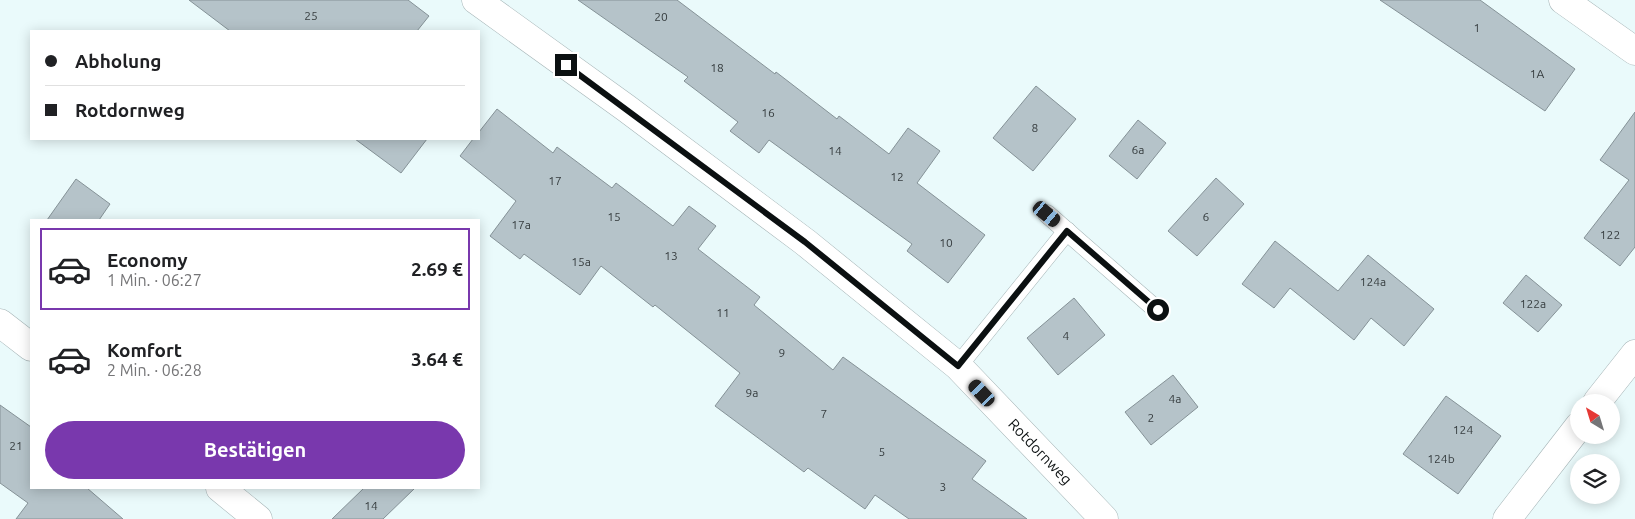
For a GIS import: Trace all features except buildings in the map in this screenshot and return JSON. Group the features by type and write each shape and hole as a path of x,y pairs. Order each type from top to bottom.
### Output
{"street":[{"name":"Rotdornweg","path":"476,0 626,108 805,242 958,366 1104,519"},
{"path":"1563,0 1635,52"},
{"path":"0,323 30,346"},
{"path":"1603,394 1635,354"},
{"path":"1507,519 1570,438"},
{"path":"221,489 258,519"}],"lane":[{"path":"1047,214 1158,310"},
{"path":"958,366 1067,231"}],"route":[{"path":"566,65 805,242 958,366 1067,231 1158,310"}]}
